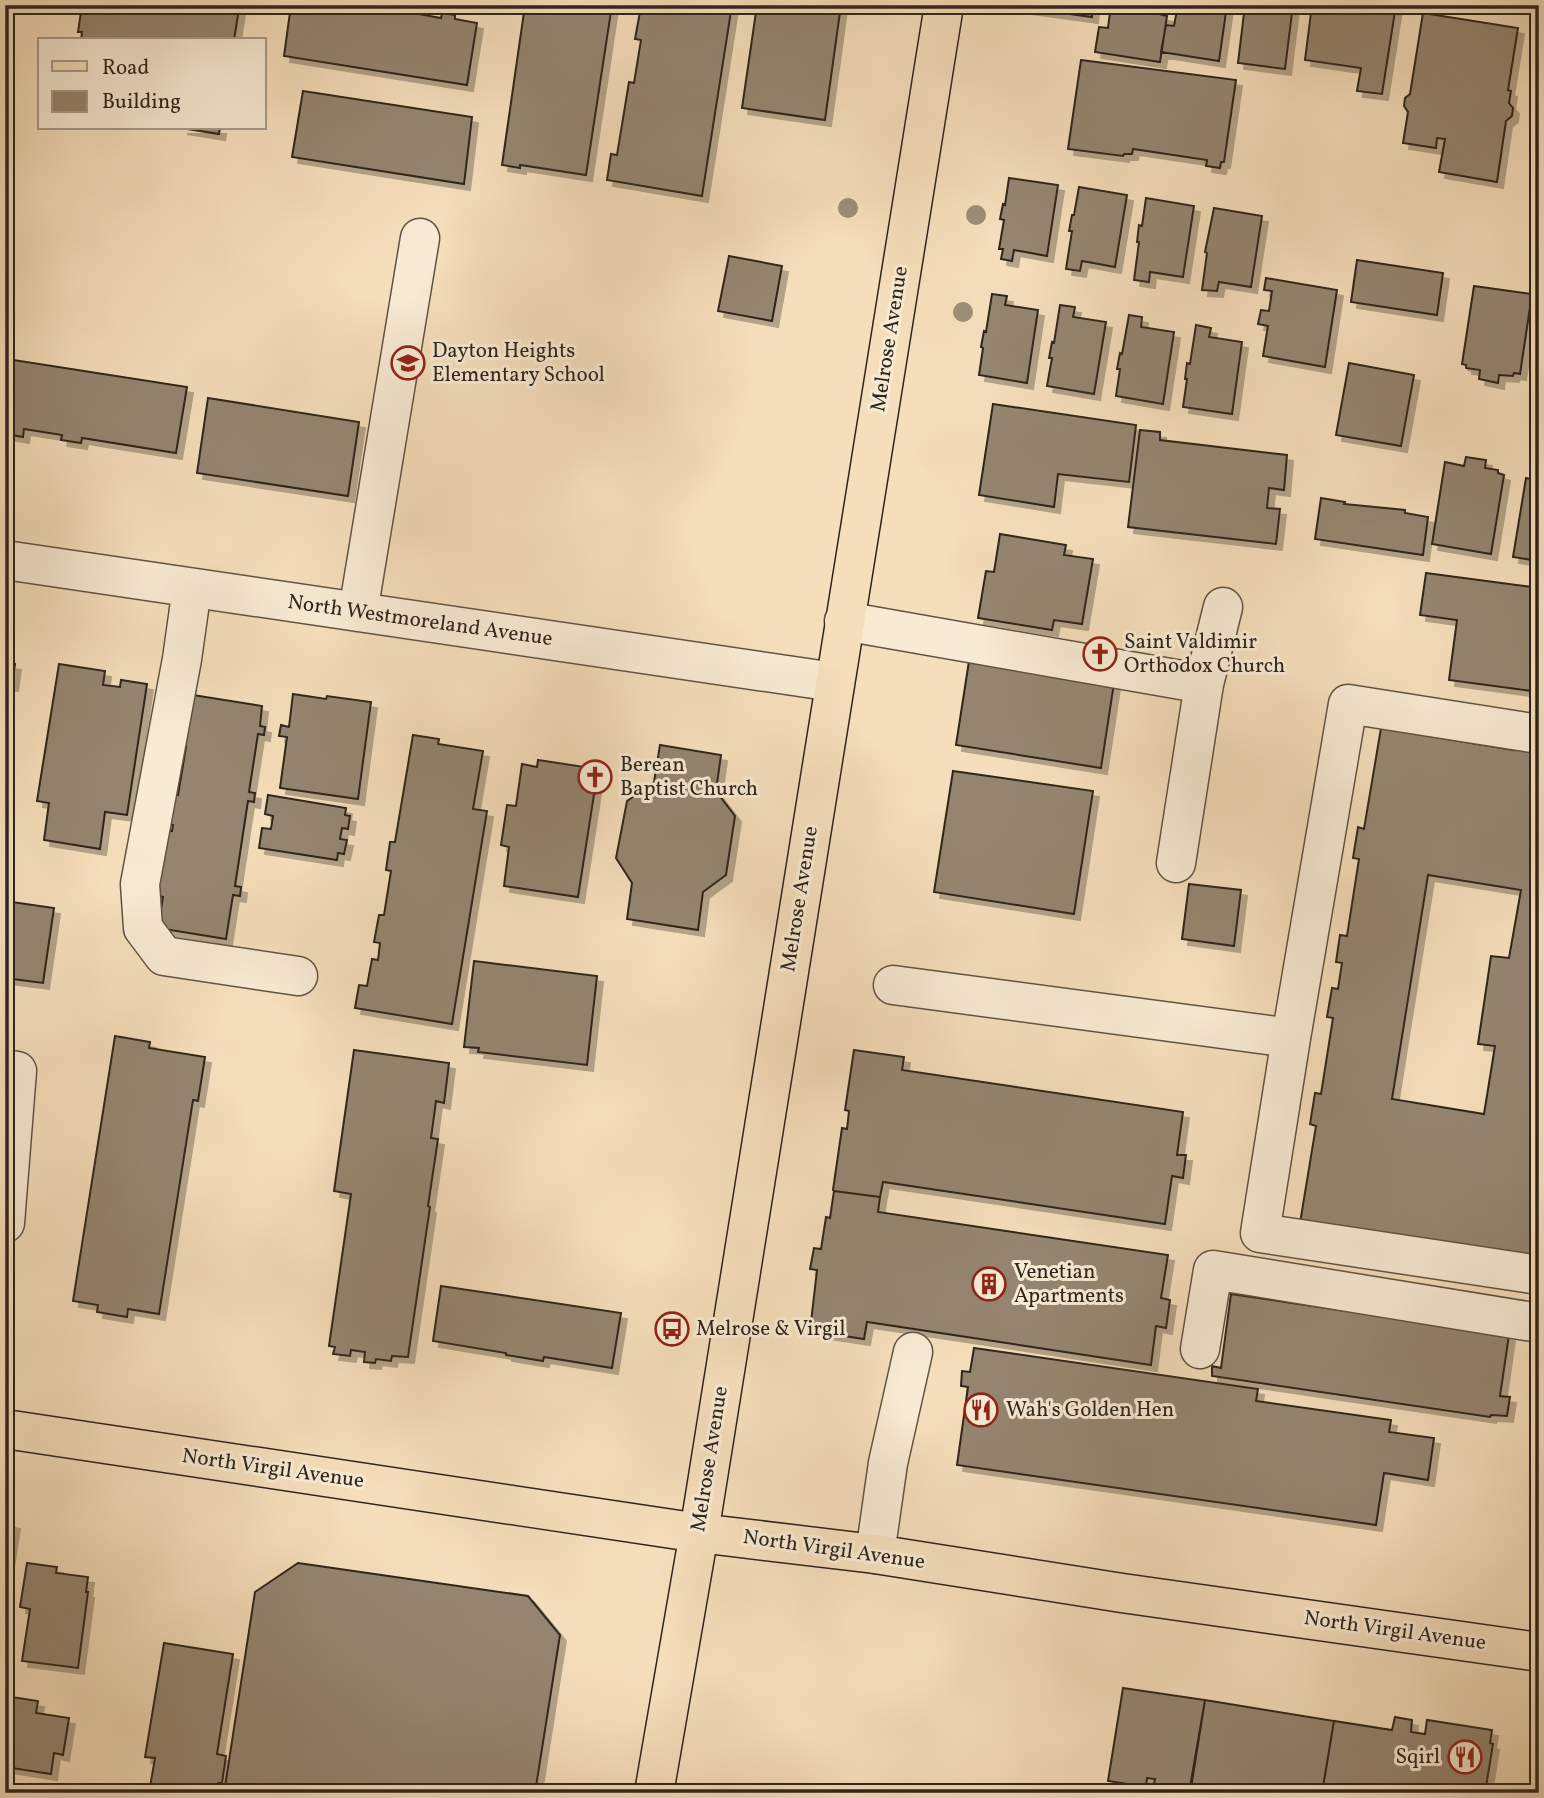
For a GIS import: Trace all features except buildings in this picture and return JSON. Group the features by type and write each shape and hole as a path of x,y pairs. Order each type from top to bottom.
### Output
{"main road":[{"name":"Melrose Avenue","path":"654,1793 699,1533 944,5"},
{"name":"North Virgil Avenue","path":"5,1429 699,1533 875,1554 1122,1593 1539,1652"}],"street":[{"path":"358,612 420,238"},
{"name":"North Westmoreland Avenue","path":"5,560 834,682"},
{"path":"192,588 182,659 140,884 143,928 164,956 298,976"},
{"path":"1175,863 1204,684 1223,607"},
{"path":"844,621 1204,684"},
{"path":"1539,734 1349,705 1291,1038 1261,1233 1539,1275"},
{"path":"893,985 1291,1038"},
{"path":"5,1069 17,1071 5,1223"},
{"path":"1200,1349 1213,1270 1539,1323"},
{"path":"875,1554 888,1463 913,1352"}],"place":[{"name":"Dayton Heights Elementary School","path":"408,363"},
{"name":"Saint Valdimir Orthodox Church","path":"1100,654"},
{"name":"Berean Baptist Church","path":"595,777"},
{"name":"Venetian Apartments","path":"989,1284"},
{"name":"Melrose & Virgil","path":"672,1329"},
{"name":"Wah's Golden Hen","path":"981,1410"},
{"name":"Sqirl","path":"1465,1757"}]}
